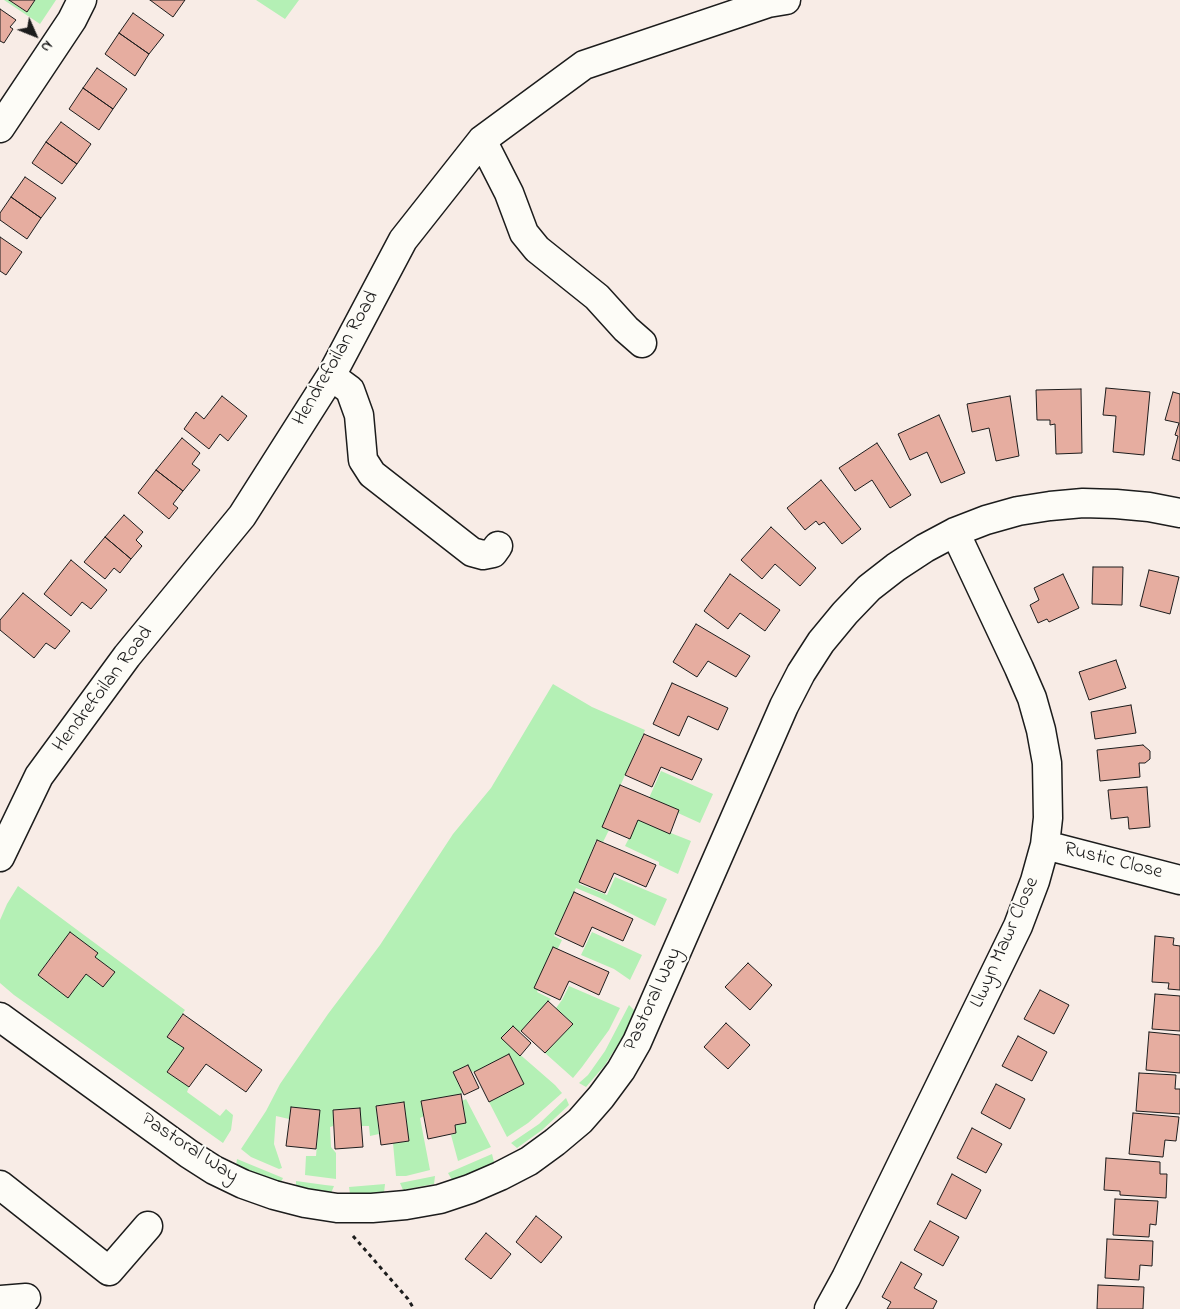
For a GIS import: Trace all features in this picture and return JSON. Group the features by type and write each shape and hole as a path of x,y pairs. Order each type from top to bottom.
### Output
{"street":[{"path":"0,128 72,20 82,0"},
{"name":"Hendrefoilan Road","path":"0,857 40,776 127,656 242,516 332,376 403,240 482,140 584,65 768,3 786,0"},
{"path":"482,140 510,193 524,233 537,249 597,297 626,329 642,343"},
{"path":"332,376 350,390 360,414 363,460 372,474 472,552 483,555 492,553 498,546"},
{"name":"Pastoral Way","path":"0,1017 190,1154 214,1170 243,1184 305,1203 337,1208 406,1206 470,1190 529,1160 555,1142 580,1120 602,1096 621,1070 637,1042 784,706 801,673 821,642 869,588 925,548 955,532 986,520 1018,511 1083,503 1133,505 1180,514"},
{"name":"Llwyn Mawr Close","path":"829,1309 846,1278 1018,926 1035,881 1045,845 1048,818 1047,763 1041,730 1032,698 955,532"},
{"name":"Rustic Close","path":"1045,845 1180,880"},
{"path":"0,1185 109,1271 148,1226"}],"path":[{"path":"337,1208 345,1226 408,1299 414,1309"}],"green space":[{"path":"4,0 9,0 26,12 35,0 56,0 40,24"},
{"path":"256,0 299,0 285,19"},
{"path":"553,684 592,707 645,730 602,827 609,830 603,842 596,840 579,884 607,895 615,877 667,899 655,926 576,888 554,936 562,940 537,992 551,999 521,1031 501,1038 562,1093 528,1123 507,1137 489,1102 524,1084 509,1055 474,1072 471,1071 468,1065 453,1072 462,1092 461,1094 421,1101 424,1116 420,1118 430,1170 406,1176 396,1176 393,1143 409,1141 404,1102 376,1106 379,1134 370,1136 369,1126 361,1126 360,1109 333,1110 333,1126 330,1127 331,1147 336,1153 336,1179 305,1175 306,1156 316,1156 320,1110 291,1107 289,1119 276,1116 274,1144 282,1168 279,1169 251,1157 241,1149 266,1111 280,1084 328,1014 380,945 453,834 491,788"},
{"path":"661,771 713,794 700,823 678,813 679,810 649,798"},
{"path":"638,820 691,841 678,874 659,865 659,862 625,846"},
{"path":"18,886 185,1010 167,1036 184,1048 167,1072 189,1087 187,1092 220,1116 226,1109 233,1115 231,1130 223,1143 14,995 0,983 0,920","holes":["70,933 97,954 95,957 114,972 103,987 86,974 68,997 38,975"]},
{"path":"592,932 642,955 630,980 614,969 581,955"},
{"path":"569,986 620,1008 609,1030 573,1078 545,1053 573,1024 556,1008"},
{"path":"629,1005 635,1011 625,1033 605,1065 586,1087 579,1083 588,1075 605,1051"},
{"path":"566,1098 569,1105 542,1130 517,1148 511,1143 539,1124"},
{"path":"466,1099 491,1147 458,1161 451,1135 456,1133 455,1125 466,1122 462,1101"},
{"path":"492,1154 494,1162 472,1172 452,1180 448,1173"},
{"path":"237,1159 283,1178 280,1184 264,1179 236,1166"},
{"path":"435,1176 434,1184 403,1190 400,1183"},
{"path":"296,1181 334,1186 331,1193 320,1192 296,1188"},
{"path":"385,1184 384,1193 350,1194 349,1187"}],"building":[{"path":"9,0 35,0 27,12"},
{"path":"150,0 185,0 173,17"},
{"path":"0,9 16,20 10,27 13,29 4,43 0,41"},
{"path":"133,13 164,35 149,54 119,33"},
{"path":"119,33 149,54 135,76 105,54"},
{"path":"97,68 127,89 113,109 83,88"},
{"path":"83,88 113,109 99,130 69,109"},
{"path":"61,122 91,144 77,164 46,142"},
{"path":"46,142 77,164 62,184 32,163"},
{"path":"25,177 56,198 41,218 11,197"},
{"path":"11,197 41,218 27,239 0,220 0,213"},
{"path":"0,237 22,252 6,275 0,271"},
{"path":"1106,388 1150,392 1144,455 1113,452 1116,416 1103,415"},
{"path":"1081,389 1082,453 1056,454 1055,424 1050,425 1050,420 1037,420 1036,390"},
{"path":"1173,392 1180,394 1180,461 1172,459 1178,436 1175,435 1179,423 1165,420"},
{"path":"222,396 247,416 228,441 220,434 209,449 184,429 196,412 204,419"},
{"path":"1010,396 1019,456 996,461 989,428 972,432 967,404"},
{"path":"939,415 965,473 941,483 927,452 910,460 898,434"},
{"path":"182,438 200,453 192,464 200,470 183,491 156,470"},
{"path":"877,443 911,495 890,508 872,480 855,491 839,468"},
{"path":"156,470 183,491 173,504 178,508 169,519 138,493"},
{"path":"821,480 861,529 842,544 824,522 819,525 816,521 805,530 787,508"},
{"path":"124,515 143,532 136,540 142,546 131,559 105,537"},
{"path":"771,527 816,568 800,586 775,564 762,579 741,560"},
{"path":"105,537 131,559 120,573 114,568 105,579 84,562"},
{"path":"71,560 107,590 91,609 82,602 71,616 44,594"},
{"path":"1093,567 1123,567 1122,605 1092,604"},
{"path":"1149,570 1179,577 1170,614 1140,606"},
{"path":"730,574 780,610 765,631 740,613 728,629 704,611"},
{"path":"1063,574 1079,608 1049,622 1047,619 1038,623 1030,605 1039,600 1034,588"},
{"path":"23,593 70,631 55,649 46,643 34,658 0,630 0,620"},
{"path":"696,624 750,656 736,677 708,661 697,677 673,662"},
{"path":"1116,660 1126,688 1089,700 1079,672"},
{"path":"672,683 728,708 718,730 688,716 679,736 653,724"},
{"path":"1131,705 1136,733 1095,739 1091,712"},
{"path":"644,734 702,759 692,780 661,767 652,787 625,775"},
{"path":"1143,745 1150,751 1150,759 1145,763 1139,763 1140,777 1100,781 1097,750"},
{"path":"620,785 679,810 670,834 638,820 630,839 602,827"},
{"path":"1147,787 1150,827 1129,829 1128,817 1111,819 1108,790"},
{"path":"597,840 656,865 646,887 614,873 605,893 579,882"},
{"path":"574,892 633,919 623,941 592,927 583,947 555,934"},
{"path":"70,932 98,953 95,957 115,972 103,987 86,974 68,998 38,975"},
{"path":"1155,936 1174,938 1173,945 1180,946 1180,990 1168,989 1169,983 1152,982"},
{"path":"553,947 609,972 599,995 569,981 560,1000 534,988"},
{"path":"748,963 772,985 750,1010 725,987"},
{"path":"1040,990 1069,1005 1054,1034 1024,1019"},
{"path":"1155,994 1180,996 1180,1031 1152,1029"},
{"path":"548,1001 573,1024 545,1053 521,1031"},
{"path":"183,1014 262,1070 246,1092 206,1064 189,1087 167,1072 184,1048 167,1037"},
{"path":"726,1023 750,1045 728,1069 704,1047"},
{"path":"513,1026 531,1043 520,1056 501,1038"},
{"path":"1149,1032 1180,1035 1180,1073 1146,1070"},
{"path":"1018,1036 1047,1052 1032,1081 1002,1066"},
{"path":"509,1054 524,1084 489,1102 474,1072"},
{"path":"468,1065 479,1088 464,1095 453,1072"},
{"path":"1139,1073 1176,1075 1175,1089 1180,1089 1180,1114 1136,1111"},
{"path":"996,1084 1025,1099 1010,1129 981,1113"},
{"path":"461,1094 466,1123 455,1125 456,1133 428,1139 421,1101"},
{"path":"404,1102 409,1141 381,1145 376,1106"},
{"path":"291,1107 320,1110 316,1149 286,1146"},
{"path":"360,1108 363,1147 335,1149 333,1110"},
{"path":"1133,1113 1179,1117 1176,1141 1165,1140 1163,1157 1129,1154"},
{"path":"972,1128 1002,1144 986,1173 957,1158"},
{"path":"1106,1158 1160,1162 1160,1174 1167,1174 1166,1198 1120,1195 1120,1191 1104,1190"},
{"path":"952,1174 981,1190 966,1219 937,1204"},
{"path":"1115,1199 1158,1201 1156,1225 1150,1224 1149,1237 1113,1235"},
{"path":"536,1216 562,1237 541,1263 516,1242"},
{"path":"930,1221 959,1237 943,1266 914,1250"},
{"path":"486,1233 511,1254 491,1279 465,1259"},
{"path":"1107,1239 1153,1241 1152,1266 1140,1265 1139,1280 1105,1278"},
{"path":"901,1262 922,1274 914,1288 937,1301 933,1309 887,1309 891,1302 882,1297"},
{"path":"1098,1285 1144,1287 1143,1309 1097,1309"}]}
